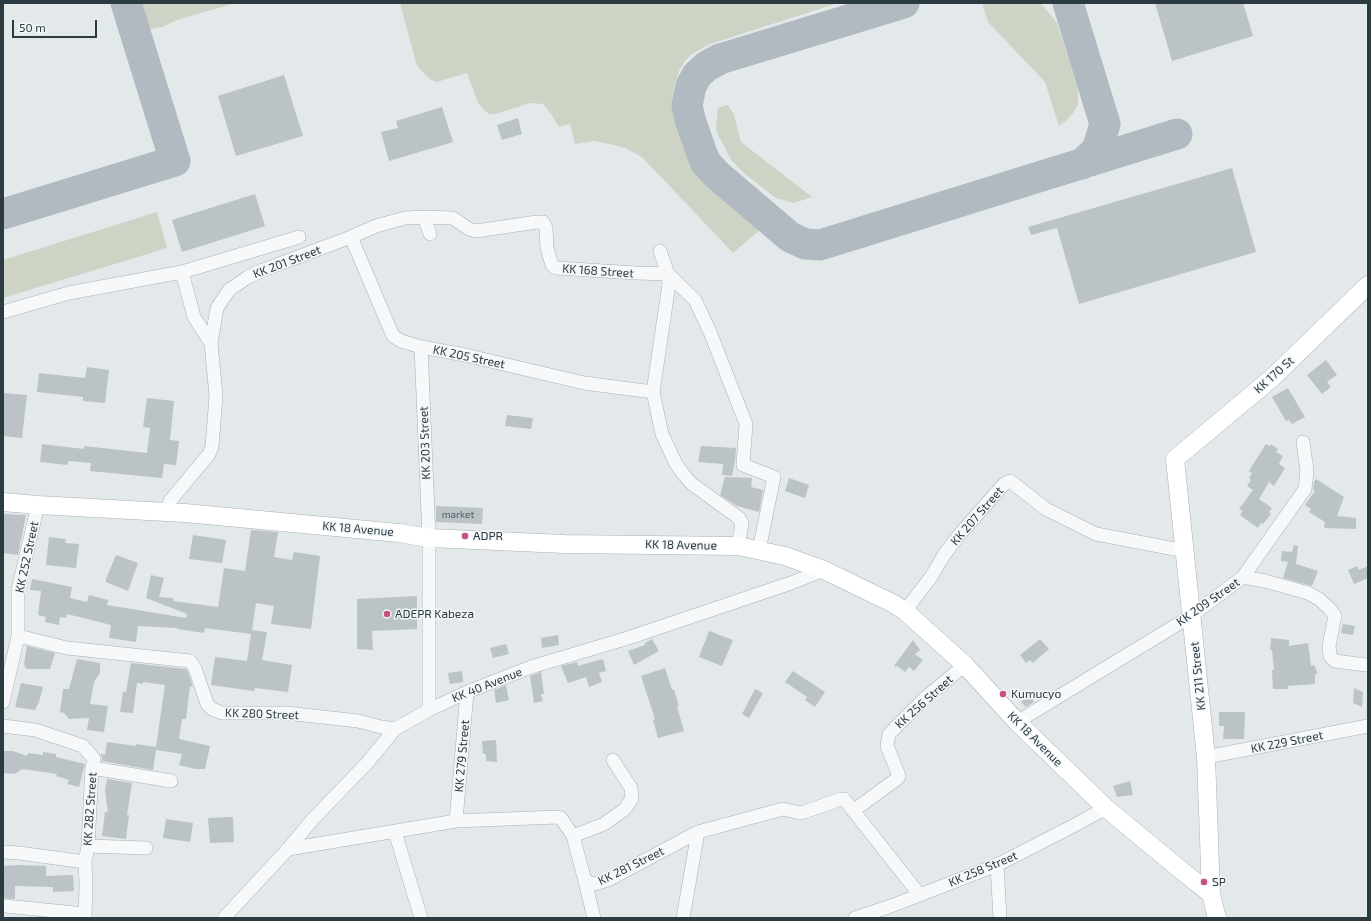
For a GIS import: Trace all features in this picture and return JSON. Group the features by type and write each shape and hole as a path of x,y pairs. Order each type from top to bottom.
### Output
{"main road":[{"name":"KK 170 St","path":"1175,459 1272,378 1368,285"},
{"name":"KK 211 Street","path":"1175,459 1206,757 1211,894"},
{"name":"KK 18 Avenue","path":"3,502 166,512 399,533 429,538 564,544 738,546 785,556 824,570 894,604 904,611 965,665 1017,722 1106,808 1182,872 1211,894"},
{"path":"1211,894 1218,918"}],"street":[{"path":"424,217 430,234"},
{"name":"KK 201 Street","path":"166,512 170,501 209,454 212,447 216,396 211,343 217,308 229,290 248,277 262,270 351,238 376,226 405,218 424,217"},
{"name":"KK 168 Street","path":"424,217 453,218 470,229 476,231 543,222 546,228 547,248 552,265 556,268 668,274"},
{"path":"3,312 69,293 182,272 299,237"},
{"name":"KK 205 Street","path":"351,238 393,336 401,341 421,347 465,355 584,382 653,392"},
{"path":"660,251 668,274 668,294 653,392 662,434 676,464 692,484 739,518 742,524 738,546"},
{"path":"182,272 194,316 211,343"},
{"path":"668,274 695,300 710,332 746,424 743,465 774,478 759,550"},
{"name":"KK 203 Street","path":"421,347 429,538 429,710"},
{"path":"1243,577 1294,505 1304,488 1307,472 1303,442"},
{"name":"KK 207 Street","path":"904,611 932,577 944,555 958,535 1004,484 1010,481 1046,509 1096,534 1185,551"},
{"name":"KK 252 Street","path":"3,702 18,636 18,590 38,505"},
{"name":"KK 40 Avenue","path":"224,918 288,849 313,819 368,763 395,729 429,710 467,692 531,667 628,638 791,583 824,570"},
{"name":"KK 209 Street","path":"1017,722 1191,616 1243,577 1265,581 1308,593 1320,599 1335,616 1328,646 1330,656 1335,661 1366,665"},
{"name":"KK 280 Street","path":"18,636 67,648 190,661 195,668 208,704 212,709 222,713 286,713 358,721 380,727 395,729"},
{"name":"KK 256 Street","path":"853,811 899,776 887,746 889,734 925,698 965,665"},
{"name":"KK 279 Street","path":"456,821 467,692"},
{"name":"KK 282 Street","path":"3,726 36,730 83,746 94,759 92,768 88,846 85,862 85,916"},
{"name":"KK 229 Street","path":"1206,757 1368,726"},
{"path":"573,836 604,824 625,809 632,798 631,788 613,760"},
{"path":"92,768 171,781"},
{"name":"KK 281 Street","path":"288,849 456,821 558,817 561,818 573,836 585,881 594,884 608,880 698,832 783,809 800,813 841,799 844,800 919,894"},
{"name":"KK 258 Street","path":"855,918 891,906 997,864 1074,826 1106,808"},
{"path":"395,832 419,918"},
{"path":"683,918 698,832"},
{"path":"88,846 146,848"},
{"name":"KK 282 Street","path":"3,852 85,862"},
{"path":"997,864 1000,918"},
{"path":"585,881 594,918"},
{"path":"677,918 686,900"},
{"path":"5,906 85,916"}],"green space":[{"path":"136,3 235,3 177,20 162,27 149,29 143,27"},
{"path":"400,3 838,3 710,44 692,54 685,61 679,71 674,87 672,103 690,165 699,175 761,229 733,253 642,157 625,148 610,144 594,141 575,144 570,124 559,127 543,104 530,103 496,114 490,114 486,112 478,103 467,73 437,82 431,80 417,66"},
{"path":"982,3 1040,3 1057,23 1078,89 1078,104 1073,113 1059,126 1045,82 988,22"},
{"path":"728,105 734,115 741,142 812,197 794,203 776,198 745,174 732,161 717,133 716,125 718,108"},
{"path":"157,212 167,248 3,298 3,260"}],"building":[{"path":"1155,3 1243,3 1253,36 1172,61"},
{"path":"284,75 303,136 236,156 218,96"},
{"path":"442,107 453,142 389,161 381,132 398,128 396,121"},
{"path":"518,118 522,134 502,140 497,125"},
{"path":"1232,168 1256,252 1079,304 1057,228 1031,235 1028,227"},
{"path":"255,194 265,226 182,252 172,220"},
{"path":"1326,360 1337,375 1327,382 1331,387 1322,394 1307,375"},
{"path":"87,367 109,370 105,403 83,401 83,397 37,392 39,373 85,378"},
{"path":"1288,388 1305,417 1292,424 1289,420 1286,421 1272,397"},
{"path":"3,393 27,395 22,438 3,436"},
{"path":"147,398 174,401 170,440 179,441 176,465 164,464 162,478 90,471 91,463 68,461 68,465 40,462 42,444 84,449 84,446 147,453 150,428 143,427"},
{"path":"507,415 533,418 531,429 505,426"},
{"path":"1266,444 1270,446 1271,444 1278,449 1276,452 1283,456 1279,464 1285,468 1274,486 1269,482 1259,499 1272,508 1269,512 1271,514 1263,524 1261,523 1258,528 1240,515 1243,511 1239,509 1253,490 1247,486 1251,480 1249,478 1252,473 1249,471"},
{"path":"701,446 736,448 732,476 722,475 723,464 698,462"},
{"path":"725,477 752,478 751,487 763,490 759,512 737,506 720,495"},
{"path":"789,478 809,485 805,498 785,491"},
{"path":"1316,479 1344,497 1337,516 1356,518 1356,529 1324,528 1325,522 1309,512 1311,509 1305,505 1315,491 1313,490"},
{"path":"436,506 483,508 482,524 436,522"},
{"path":"3,514 26,515 18,555 3,553"},
{"path":"251,530 278,532 274,557 292,560 294,552 320,556 311,629 271,624 274,606 256,603 252,630 267,632 262,660 292,665 288,692 255,688 254,691 211,685 215,657 247,661 251,634 205,628 204,633 177,628 138,626 136,642 109,638 111,625 67,614 66,618 60,617 59,625 45,622 46,617 38,615 41,591 30,590 32,579 72,587 70,598 87,602 89,595 108,600 107,605 186,618 187,614 146,598 151,575 164,578 159,597 173,598 173,601 218,607 224,568 245,571"},
{"path":"193,535 226,540 222,563 189,559"},
{"path":"49,537 66,539 65,543 79,544 76,568 46,565"},
{"path":"1294,545 1298,546 1296,564 1318,571 1312,586 1283,578 1288,562 1281,561 1282,551 1292,552"},
{"path":"116,555 138,563 128,591 106,582"},
{"path":"1357,566 1359,570 1368,566 1368,578 1354,584 1348,570"},
{"name":"ADEPR Kabeza","path":"417,596 417,629 372,631 373,650 357,649 357,599"},
{"path":"1343,624 1355,626 1353,635 1341,633"},
{"path":"709,631 733,640 722,666 699,657"},
{"path":"558,635 559,645 542,648 541,638"},
{"path":"1271,638 1289,640 1289,646 1308,643 1311,666 1314,665 1318,674 1315,674 1315,684 1288,686 1288,689 1273,689 1272,670 1274,670 1272,650 1270,650"},
{"path":"652,639 659,651 634,665 628,651 645,645 645,643"},
{"path":"1040,639 1049,649 1033,663 1030,660 1026,663 1020,655"},
{"path":"913,640 920,650 915,654 923,660 914,671 909,667 905,672 897,666 894,666"},
{"path":"506,644 509,654 493,658 490,648"},
{"path":"27,646 55,653 50,669 26,669 24,664"},
{"path":"77,659 100,663 100,673 94,682 90,704 108,706 104,732 87,730 89,718 69,719 64,713 60,712 63,689 69,689"},
{"path":"603,659 606,671 599,673 602,682 589,687 586,677 568,683 561,666 577,662 578,666"},
{"path":"131,663 186,669 193,687 190,686 186,719 182,719 179,739 210,746 205,769 195,769 179,765 182,754 156,750 153,770 102,761 100,754 105,755 107,742 156,747 165,685 143,682 143,684 137,683 133,713 120,712 123,692 126,692"},
{"path":"665,668 679,706 677,706 684,731 658,738 653,720 655,719 641,676"},
{"path":"462,671 463,682 450,684 448,673"},
{"path":"793,671 825,692 815,707 805,700 807,697 785,682"},
{"path":"541,672 544,694 541,694 543,701 534,703 530,676"},
{"path":"21,683 43,687 35,710 15,707"},
{"path":"506,685 509,700 496,703 494,690"},
{"path":"1354,688 1363,692 1362,707 1353,703"},
{"path":"755,689 763,693 749,718 742,714"},
{"path":"1029,695 1034,702 1026,707 1021,702"},
{"path":"1219,712 1245,712 1244,739 1223,739 1224,726 1219,726"},
{"path":"496,740 497,762 486,761 486,754 483,754 482,741"},
{"path":"3,751 13,751 27,756 28,753 43,755 43,752 56,754 56,757 85,764 79,787 67,784 69,780 56,776 57,774 22,769 15,774 3,773"},
{"path":"107,779 132,783 127,815 129,815 126,839 102,836 105,812 108,812 105,791"},
{"path":"1130,781 1133,795 1117,797 1113,786"},
{"path":"233,817 234,842 210,843 208,818"},
{"path":"166,819 193,823 190,842 163,838"},
{"path":"3,866 46,866 46,876 73,875 74,891 53,892 53,887 15,886 15,899 3,898"}],"taxiway":[{"path":"3,214 175,161 126,3"},
{"path":"904,3 720,59 707,66 697,75 691,86 687,105 690,119 706,163 716,174 790,237 805,244 820,245 1177,134"},
{"path":"1068,3 1105,124 1098,147 1082,164"}],"place":[{"name":"ADPR","path":"465,536"},
{"name":"ADEPR Kabeza","path":"387,614"},
{"name":"Kumucyo","path":"1003,694"},
{"name":"SP","path":"1204,882"}]}
